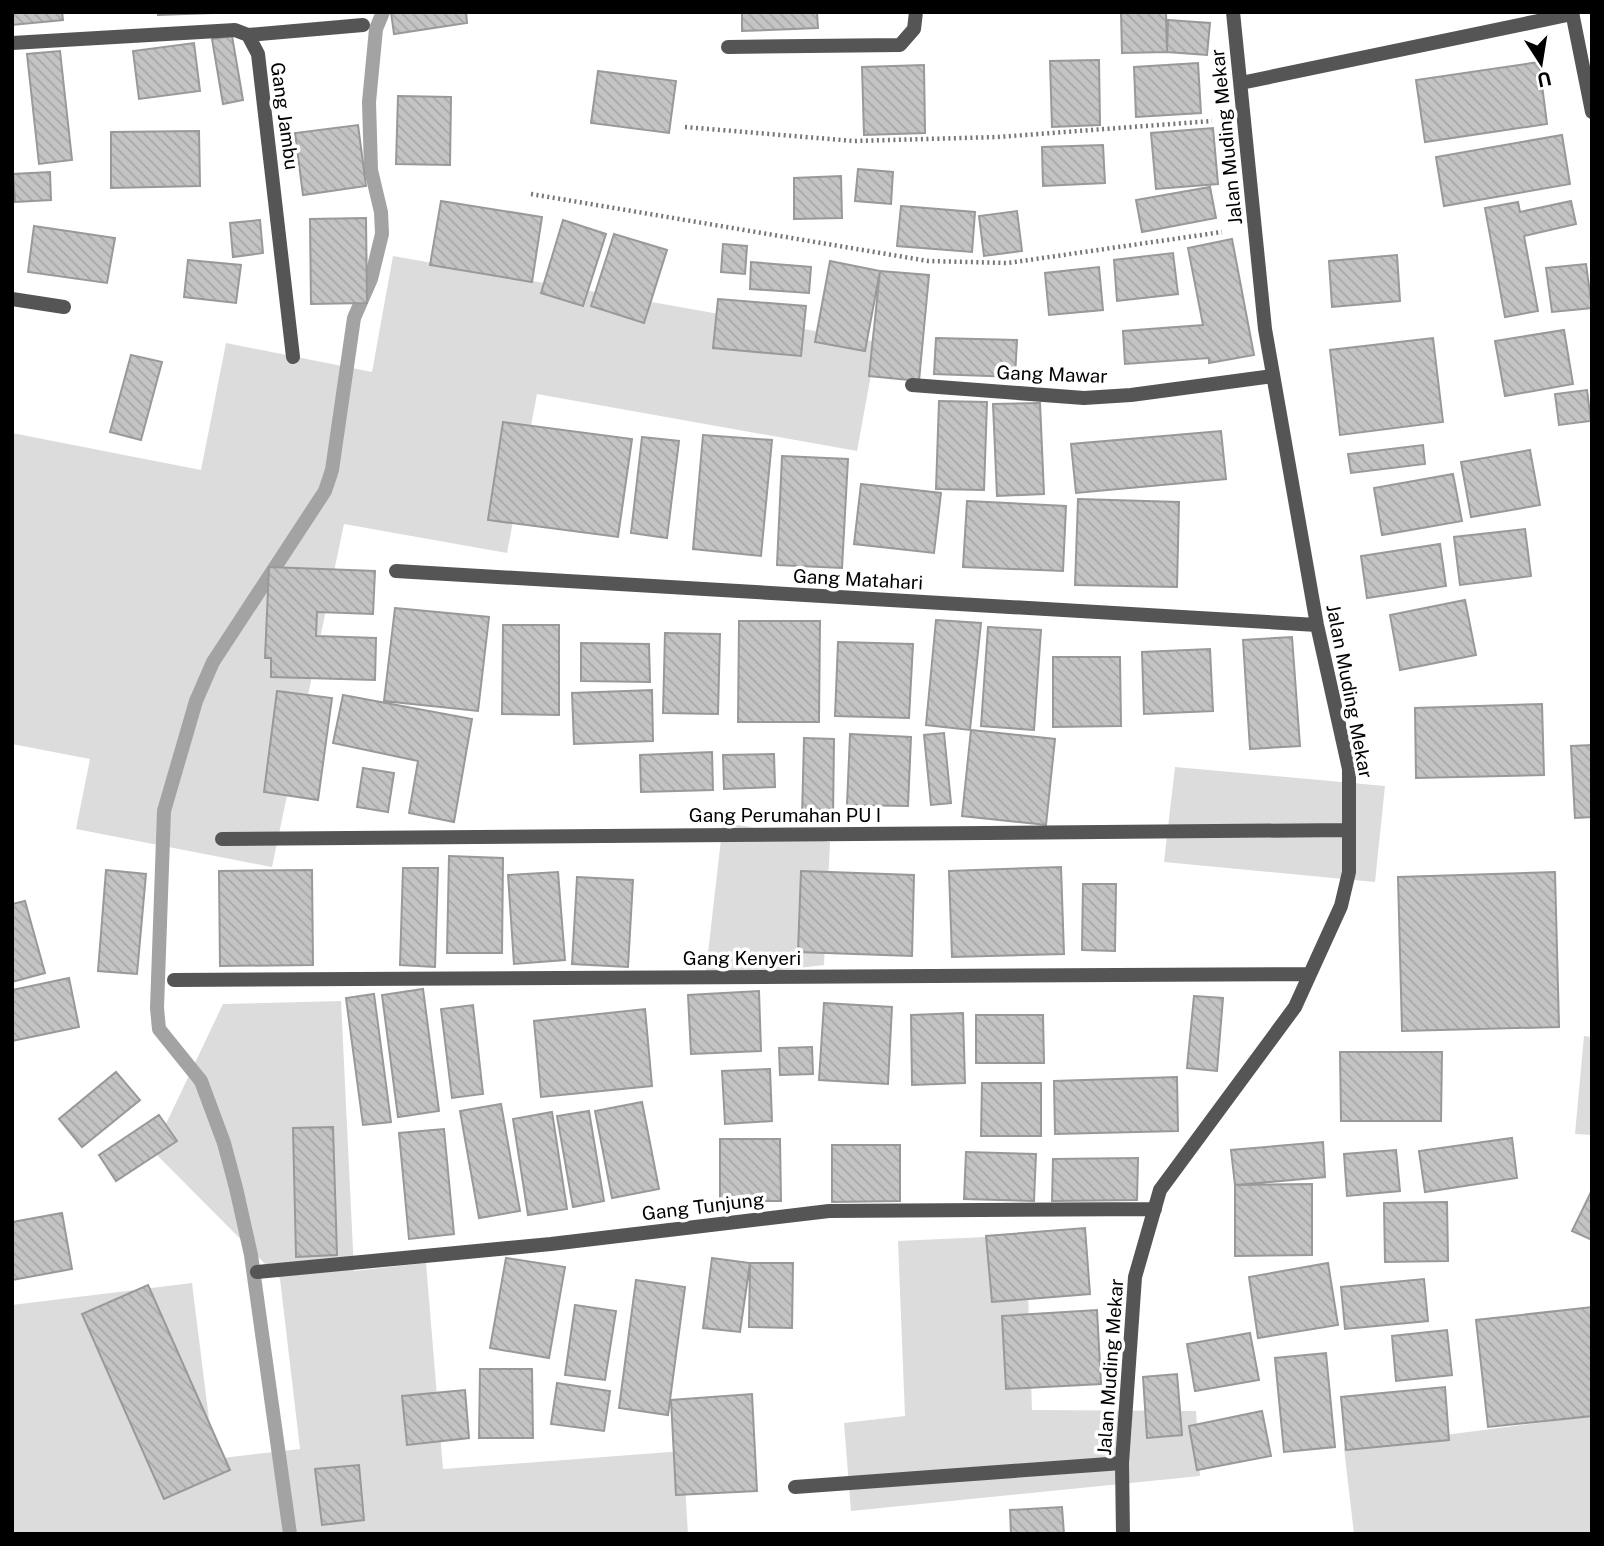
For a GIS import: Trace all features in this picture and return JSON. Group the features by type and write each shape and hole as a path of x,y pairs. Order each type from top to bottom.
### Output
{"street":[{"path":"728,47 900,44 914,29 916,12"},
{"name":"Jalan Muding Mekar","path":"1123,1534 1122,1462 1135,1277 1160,1190 1295,1007 1341,906 1349,872 1349,769 1317,625 1273,376 1254,226 1233,12"},
{"path":"1241,83 1572,13 1592,112"},
{"path":"12,43 235,30 248,35 363,25"},
{"name":"Gang Jambu","path":"248,35 258,54 260,67 293,357"},
{"path":"12,299 64,307"},
{"name":"Gang Mawar","path":"912,385 1084,398 1131,395 1273,376"},
{"name":"Gang Matahari","path":"396,571 1317,625"},
{"name":"Gang Perumahan PU I","path":"222,839 1349,831"},
{"name":"Gang Kenyeri","path":"174,980 1310,974"},
{"name":"Gang Tunjung","path":"257,1272 551,1244 830,1211 1155,1209"},
{"path":"795,1487 1122,1462"}],"path":[{"path":"685,127 867,140 998,137 1244,119"},
{"path":"531,194 928,261 1008,263 1254,226"}],"shaded area":[{"path":"393,256 877,342 857,451 537,394 507,553 344,524 272,867 76,829 90,759 12,744 12,433 201,470 226,343 372,372"},
{"path":"1175,767 1385,786 1375,882 1164,862"},
{"path":"723,822 830,842 824,965 705,979"},
{"path":"341,1001 354,1271 426,1263 443,1469 683,1451 688,1534 12,1534 12,1305 192,1283 214,1459 300,1449 280,1279 153,1151 223,1004"},
{"path":"1584,1036 1592,1037 1592,1135 1575,1134"},
{"path":"1026,1235 1032,1410 1196,1411 1200,1476 851,1511 844,1423 905,1416 898,1241"},
{"path":"1592,1416 1592,1534 1354,1534 1344,1448"}],"building":[{"path":"12,12 62,12 63,20 12,25"},
{"path":"158,12 212,12 212,13 158,15"},
{"path":"391,12 466,12 467,23 394,34"},
{"path":"742,12 817,12 818,28 742,31"},
{"path":"1121,12 1166,12 1167,52 1122,53"},
{"path":"1168,20 1210,23 1207,55 1167,52"},
{"path":"232,36 243,100 223,104 212,39"},
{"path":"194,43 200,91 139,99 133,51"},
{"path":"60,51 72,160 39,164 27,54"},
{"path":"1099,60 1100,125 1052,127 1050,61"},
{"path":"1539,62 1547,124 1425,142 1416,80"},
{"path":"1198,63 1201,113 1136,117 1134,67"},
{"path":"924,65 925,133 864,135 862,67"},
{"path":"598,71 676,81 669,133 591,123"},
{"path":"398,96 451,97 450,165 396,164"},
{"path":"358,125 366,186 303,195 295,133"},
{"path":"1213,128 1218,184 1156,189 1151,133"},
{"path":"199,131 200,186 111,188 111,132"},
{"path":"1562,135 1570,184 1444,206 1436,157"},
{"path":"1103,145 1105,183 1043,186 1042,147"},
{"path":"858,169 893,172 891,204 855,201"},
{"path":"50,172 51,200 15,202 13,174"},
{"path":"841,176 842,218 794,219 794,178"},
{"path":"1210,187 1216,218 1142,232 1136,200"},
{"path":"441,201 542,217 532,282 430,265"},
{"path":"1571,201 1576,224 1524,236 1538,311 1505,317 1485,208 1518,202 1520,212"},
{"path":"901,206 975,212 972,252 897,246"},
{"path":"1017,211 1022,251 984,256 979,216"},
{"path":"366,218 367,303 311,304 310,219"},
{"path":"260,220 263,253 233,257 230,223"},
{"path":"563,220 606,234 583,306 541,293"},
{"path":"34,226 115,238 107,283 28,272"},
{"path":"614,234 667,250 644,323 591,306"},
{"path":"1232,239 1254,355 1209,363 1209,358 1125,364 1123,331 1203,325 1188,248"},
{"path":"723,244 747,246 745,274 721,272"},
{"path":"1173,253 1178,294 1117,301 1114,260"},
{"path":"1397,255 1400,301 1332,307 1329,261"},
{"path":"188,260 241,265 236,303 184,297"},
{"path":"830,261 880,271 865,351 815,342"},
{"path":"751,262 811,267 809,293 750,289"},
{"path":"1586,264 1592,308 1552,312 1546,268"},
{"path":"1099,267 1103,310 1049,315 1045,273"},
{"path":"880,271 929,275 919,381 869,376"},
{"path":"718,299 806,306 801,356 713,348"},
{"path":"1564,330 1573,384 1505,396 1495,341"},
{"path":"936,338 1017,340 1015,377 934,374"},
{"path":"1433,338 1443,422 1340,435 1330,350"},
{"path":"131,355 162,362 141,440 110,432"},
{"path":"1587,390 1591,421 1559,425 1555,394"},
{"path":"939,401 987,402 984,490 936,489"},
{"path":"1040,403 1044,494 997,496 993,404"},
{"path":"503,422 632,439 618,537 488,520"},
{"path":"1221,431 1226,479 1076,493 1071,444"},
{"path":"703,435 772,440 761,556 693,549"},
{"path":"642,437 679,441 667,538 631,533"},
{"path":"1423,445 1425,464 1351,473 1348,454"},
{"path":"1530,450 1540,505 1471,517 1461,462"},
{"path":"782,456 848,459 842,568 777,565"},
{"path":"1453,474 1462,521 1382,535 1374,488"},
{"path":"861,484 941,493 934,553 854,544"},
{"path":"1078,499 1179,502 1177,587 1075,585"},
{"path":"967,501 1066,506 1063,571 963,567"},
{"path":"1525,529 1531,576 1460,585 1454,537"},
{"path":"1440,544 1446,586 1367,598 1361,556"},
{"path":"269,567 375,571 373,614 317,612 316,636 376,638 375,680 271,677 271,658 265,658"},
{"path":"1465,600 1476,655 1400,670 1390,615"},
{"path":"395,608 489,617 478,711 384,701"},
{"path":"936,620 981,623 970,730 926,725"},
{"path":"739,621 820,621 819,722 738,722"},
{"path":"503,625 559,625 559,715 502,714"},
{"path":"988,627 1041,630 1034,730 981,726"},
{"path":"665,633 720,634 718,714 663,713"},
{"path":"1292,637 1300,746 1250,749 1243,640"},
{"path":"838,642 913,644 909,718 835,716"},
{"path":"581,643 649,644 650,682 581,681"},
{"path":"1210,649 1213,711 1144,714 1142,652"},
{"path":"1053,657 1120,657 1121,726 1053,727"},
{"path":"652,690 653,741 574,744 572,693"},
{"path":"277,691 332,698 318,800 264,792"},
{"path":"343,695 472,719 454,822 409,813 418,761 333,743"},
{"path":"1542,704 1544,775 1416,778 1415,708"},
{"path":"971,730 1055,739 1046,825 962,816"},
{"path":"944,733 951,803 931,805 924,735"},
{"path":"850,734 911,737 908,806 847,805"},
{"path":"804,738 834,739 833,818 802,818"},
{"path":"1592,745 1592,817 1575,818 1571,746"},
{"path":"712,752 713,790 641,792 640,755"},
{"path":"774,754 775,787 724,789 723,755"},
{"path":"363,768 394,773 388,812 357,807"},
{"path":"449,856 503,858 502,953 447,953"},
{"path":"1061,867 1064,954 952,957 949,871"},
{"path":"403,868 438,868 435,967 400,965"},
{"path":"106,870 146,874 137,974 98,971"},
{"path":"312,870 313,965 220,966 219,871"},
{"path":"801,871 914,875 912,956 798,952"},
{"path":"558,872 565,960 514,964 508,875"},
{"path":"1555,872 1559,1027 1402,1031 1398,877"},
{"path":"577,877 633,880 628,967 572,964"},
{"path":"1083,884 1116,884 1115,951 1082,950"},
{"path":"25,901 45,973 12,982 12,904"},
{"path":"69,978 79,1027 12,1041 12,990"},
{"path":"423,989 439,1111 398,1117 382,995"},
{"path":"759,991 761,1051 691,1054 688,995"},
{"path":"374,994 391,1122 363,1125 346,998"},
{"path":"1194,996 1223,998 1217,1071 1187,1068"},
{"path":"824,1003 892,1007 888,1084 819,1080"},
{"path":"473,1005 483,1094 452,1098 441,1009"},
{"path":"645,1009 652,1086 541,1097 534,1021"},
{"path":"963,1013 965,1083 912,1085 911,1015"},
{"path":"976,1015 1043,1015 1044,1063 976,1063"},
{"path":"812,1047 813,1074 780,1075 779,1048"},
{"path":"1340,1052 1442,1052 1441,1121 1341,1121"},
{"path":"770,1069 772,1121 725,1124 722,1071"},
{"path":"116,1072 140,1100 82,1147 59,1119"},
{"path":"1177,1077 1178,1131 1055,1134 1054,1081"},
{"path":"982,1083 1041,1083 1041,1136 981,1136"},
{"path":"642,1102 659,1189 612,1198 595,1111"},
{"path":"501,1104 520,1211 479,1218 460,1111"},
{"path":"589,1111 604,1201 573,1207 557,1116"},
{"path":"552,1112 567,1209 528,1215 513,1119"},
{"path":"159,1115 177,1141 116,1181 99,1155"},
{"path":"333,1127 337,1255 296,1257 293,1128"},
{"path":"444,1129 454,1234 409,1239 399,1133"},
{"path":"1512,1138 1517,1178 1425,1192 1419,1151"},
{"path":"720,1139 780,1139 781,1201 720,1201"},
{"path":"1323,1142 1325,1177 1235,1185 1231,1150"},
{"path":"832,1145 900,1145 900,1201 832,1202"},
{"path":"1396,1150 1400,1191 1347,1196 1344,1154"},
{"path":"966,1152 1036,1154 1034,1201 964,1199"},
{"path":"1138,1158 1137,1200 1052,1201 1053,1159"},
{"path":"1312,1184 1312,1255 1235,1256 1235,1185"},
{"path":"1592,1190 1592,1240 1572,1231"},
{"path":"1447,1202 1448,1261 1385,1262 1384,1203"},
{"path":"62,1213 72,1269 12,1280 12,1222"},
{"path":"1085,1228 1090,1294 992,1302 986,1236"},
{"path":"506,1258 565,1267 549,1358 490,1348"},
{"path":"712,1258 750,1263 740,1332 703,1328"},
{"path":"750,1263 793,1263 792,1328 749,1327"},
{"path":"1328,1263 1338,1325 1258,1338 1249,1277"},
{"path":"1424,1279 1428,1321 1345,1329 1341,1287"},
{"path":"636,1280 685,1287 668,1415 619,1408"},
{"path":"148,1285 230,1470 164,1499 82,1314"},
{"path":"575,1305 616,1311 605,1380 565,1375"},
{"path":"1592,1307 1592,1416 1488,1427 1476,1320"},
{"path":"1097,1310 1101,1384 1006,1389 1002,1316"},
{"path":"1447,1330 1452,1375 1396,1381 1392,1336"},
{"path":"1250,1333 1259,1380 1195,1391 1187,1344"},
{"path":"1326,1353 1335,1447 1284,1452 1275,1358"},
{"path":"480,1369 532,1369 533,1438 479,1438"},
{"path":"1177,1374 1182,1435 1147,1438 1143,1377"},
{"path":"557,1383 610,1391 604,1431 551,1424"},
{"path":"1445,1387 1449,1440 1346,1450 1341,1397"},
{"path":"465,1390 469,1438 407,1445 402,1396"},
{"path":"752,1394 757,1491 676,1495 671,1400"},
{"path":"1262,1411 1271,1456 1197,1470 1189,1426"},
{"path":"359,1465 364,1520 322,1525 315,1469"},
{"path":"1062,1507 1064,1534 1011,1534 1010,1510"}],"waterway":[{"path":"290,1534 251,1255 236,1188 224,1143 201,1081 159,1029 157,1008 164,811 196,701 213,662 325,491 332,470 354,318 371,279 382,234 381,212 371,170 369,102 376,29 383,12"}]}
